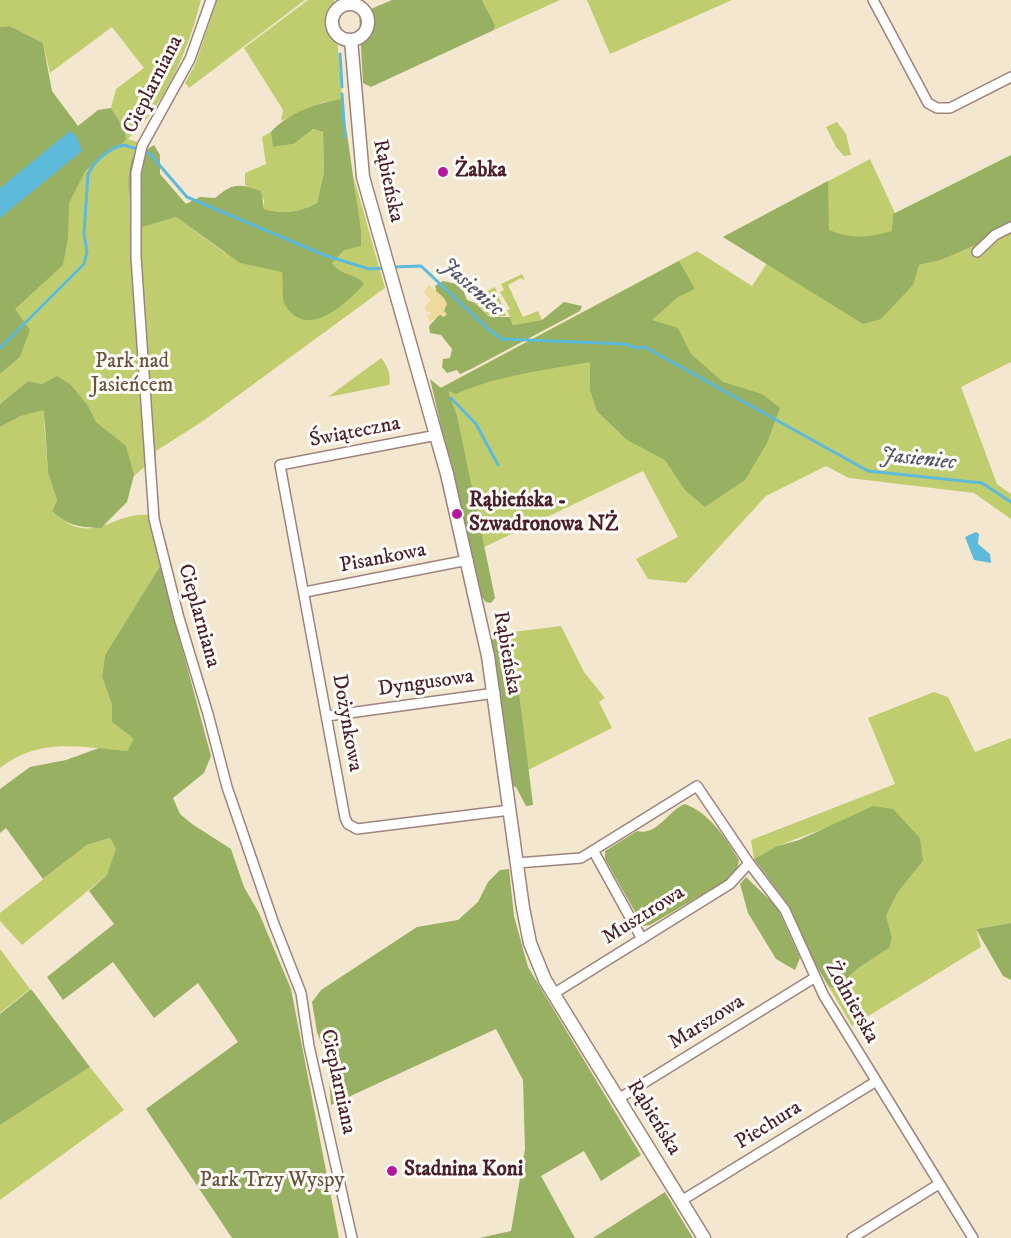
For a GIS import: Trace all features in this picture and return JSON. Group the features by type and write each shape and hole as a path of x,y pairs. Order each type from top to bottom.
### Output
{"street":[{"name":"Cieplarniana","path":"211,0 190,59 142,146 136,173 136,257 156,532 227,787 274,924 301,993 309,1046 352,1238"},
{"path":"873,0 924,99 937,108 950,108 1011,77"},
{"path":"349,2 362,9 368,21 363,34 351,40 340,37 332,23 335,12 349,2"},
{"name":"Rąbieńska","path":"351,40 361,161 386,260 437,435 468,560 495,693 530,944 553,994 704,1238"},
{"path":"977,252 994,235 1011,227"},
{"name":"Świąteczna","path":"280,465 437,435"},
{"name":"Dożynkowa","path":"280,465 345,818 351,826 357,829 510,810"},
{"name":"Pisankowa","path":"305,592 468,560"},
{"name":"Dyngusowa","path":"327,716 495,693"},
{"name":"Żołnierska","path":"594,852 697,786 749,863 785,910 814,978 875,1082 973,1238"},
{"path":"517,863 571,860 594,852 642,939"},
{"name":"Musztrowa","path":"553,994 730,884 749,863"},
{"name":"Marszowa","path":"618,1099 814,978"},
{"name":"Piechura","path":"681,1201 875,1082"},
{"path":"852,1238 939,1184"}],"green space":[{"name":"Park nad Jasieńcem","path":"0,0 201,0 174,75 154,109 128,139 140,143 133,178 134,297 143,295 139,221 143,226 176,217 225,253 352,186 356,198 354,178 385,288 203,421 156,451 156,457 78,524 62,496 44,420 48,473 57,500 52,511 66,522 79,528 101,526 136,515 149,515 160,566 105,655 102,677 112,705 112,722 135,739 127,751 77,746 45,748 15,758 0,768 0,427 21,416 42,410 39,393 55,388 50,380 42,384 28,381 0,404 0,374 20,357 25,343 0,306 0,231 122,138 126,139 125,130 111,108 116,89 144,68 112,27 50,73 43,43 10,26 0,27"},
{"path":"217,0 305,0 189,88 185,83 195,65"},
{"path":"308,0 334,0 342,99 321,103 281,121 283,110 244,48"},
{"path":"392,0 482,0 495,25 494,30 371,87 363,83 359,14"},
{"path":"482,0 560,0 494,30 495,25"},
{"path":"587,0 732,0 610,54"},
{"path":"10,26 43,43 52,91 78,126 98,110 111,108 125,130 126,140 86,170 69,203 68,238 63,265 15,309 30,330 20,357 0,374 0,27"},
{"path":"342,99 361,231 361,246 344,250 332,263 339,270 361,280 364,284 338,308 317,319 306,320 296,317 285,304 282,272 240,263 176,217 142,227 130,194 130,168 132,158 154,145 160,155 160,174 186,204 200,197 215,198 227,189 236,186 261,191 264,209 271,211 291,212 317,203 324,172 323,132 313,129 294,144 273,147 271,132 294,114 322,103"},
{"path":"837,122 846,134 851,155 844,156 836,147 826,127"},
{"path":"313,129 323,132 324,172 317,203 291,212 264,209 264,200 245,185 245,173 266,164 262,137 271,132 274,147 294,144"},
{"path":"1011,155 1011,230 941,260 919,265 913,285 881,319 863,324 723,237 828,181 829,230 860,237 892,231 893,214"},
{"path":"870,159 919,265 941,260 1011,230 1011,362 961,387 997,484 1011,494 1011,519 974,493 849,478 826,466 766,496 686,583 648,579 636,559 678,537 643,471 478,550 440,388 697,251 752,286 767,263 723,237"},
{"path":"679,261 695,289 678,297 652,320 678,328 691,354 723,382 762,394 780,408 767,443 745,480 705,507 685,490 665,460 627,440 597,411 590,390 590,362 505,378 456,394 448,391 457,416 495,598 491,603 486,602 481,596 430,379 441,388"},
{"path":"522,274 525,281 521,278 508,285 523,317 538,311 542,320 513,325 507,310 510,309 500,292 504,290 501,284"},
{"path":"443,281 461,285 467,300 475,303 489,317 510,317 513,325 542,320 564,302 582,306 580,311 473,368 460,374 457,370 447,373 442,367 443,359 450,358 452,349 441,335 430,333 429,326 440,308 435,286"},
{"path":"495,287 506,316 489,317 474,301"},
{"path":"381,358 388,371 389,385 328,397"},
{"path":"57,376 71,385 88,406 96,422 126,446 134,475 127,502 101,528 74,525 52,511 57,500 48,473 44,410 21,416 0,427 0,404 28,381 42,384"},
{"name":"Park Trzy Wyspy","path":"160,566 211,756 204,773 173,798 180,814 231,849 244,887 259,913 291,989 339,1238 232,1238 146,1109 238,1042 198,983 154,1018 113,962 63,1000 47,977 114,924 89,891 107,875 116,849 110,838 87,845 43,879 6,828 0,833 0,789 30,767 66,760 99,748 127,751 134,739 112,722 112,705 102,677 105,655"},
{"path":"561,626 584,672 605,698 599,702 612,728 528,770 518,684 497,634"},
{"path":"498,638 518,684 533,805 526,806 516,787 511,786 491,640"},
{"path":"934,692 948,697 975,752 1011,738 1011,923 976,929 981,947 852,1026 829,987 838,987 857,969 889,948 886,916 898,892 923,861 828,827 777,846 754,859 751,840 895,784 868,718"},
{"path":"685,804 710,820 723,835 739,860 737,870 727,880 650,925 643,926 605,859 605,851 637,831 651,830"},
{"path":"873,806 893,809 920,838 923,861 898,892 886,916 892,938 889,948 857,969 838,987 829,987 810,955 790,907 754,859 777,846 799,840"},
{"path":"110,838 117,849 107,875 22,945 0,921 0,913 87,845"},
{"path":"509,869 514,916 528,967 641,1155 601,1181 584,1151 541,1176 575,1238 479,1238 511,1231 525,1149 523,1080 496,1029 331,1105 328,1061 317,1032 312,1002 321,990 417,927 458,920 478,902 488,882 500,870"},
{"path":"746,877 777,907 800,958 795,970 776,959 748,913 740,884"},
{"path":"1011,923 1011,980 1003,976 976,929"},
{"path":"0,949 30,989 0,1013"},
{"path":"31,989 90,1067 0,1125 0,1014"},
{"path":"90,1067 124,1110 0,1200 0,1125"},
{"path":"665,1192 693,1238 593,1238"}],"sand":[{"path":"429,285 444,298 447,304 444,311 447,314 444,317 440,315 430,322 427,316 432,313 426,311 425,306 431,300 423,292"}],"water":[{"path":"70,131 77,137 82,151 0,218 0,188"},
{"path":"976,532 979,534 978,544 990,554 991,563 974,560 965,537"}],"waterway":[{"path":"340,54 342,87"},
{"path":"342,94 345,137"},
{"name":"Jasieniec","path":"0,348 84,264 87,252 84,234 88,174 103,155 124,145 149,153 187,197 324,255 369,269 384,268"},
{"name":"Jasieniec","path":"393,267 421,266 488,329 502,339 626,344 636,348 645,347 868,471 982,483 1011,502"},
{"path":"451,398 476,424 498,465"}],"place":[{"name":"Żabka","path":"443,172"},
{"name":"Rąbieńska - Szwadronowa NŻ","path":"457,514"},
{"name":"Stadnina Koni","path":"392,1171"}]}
